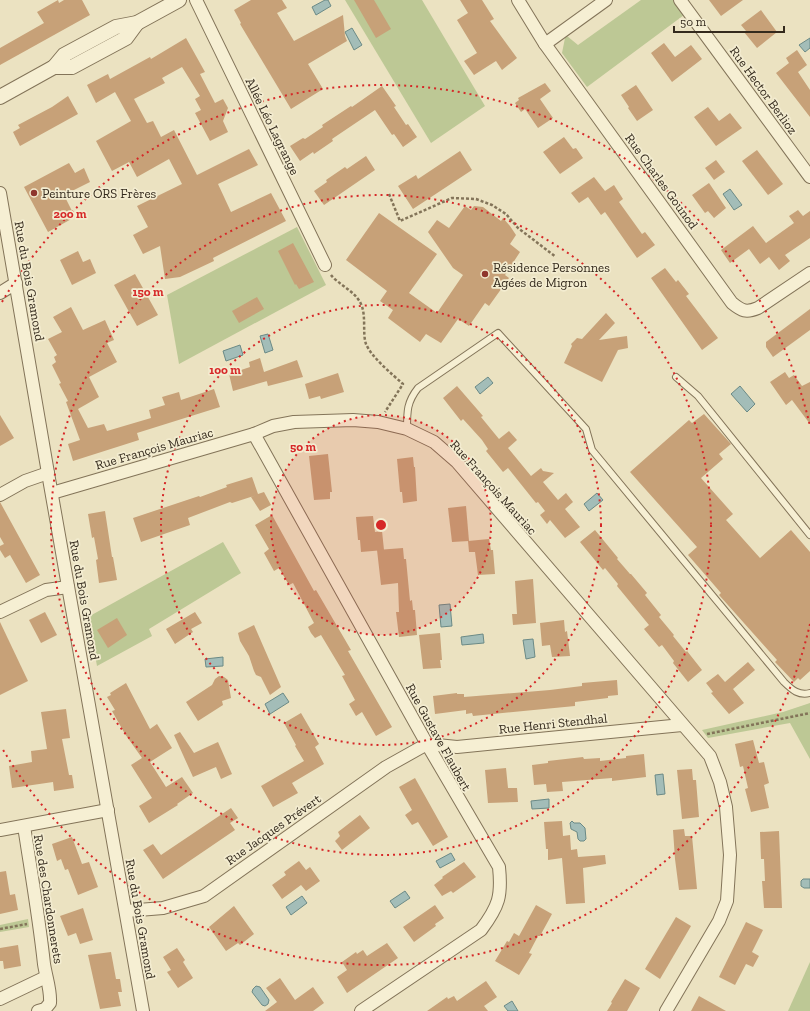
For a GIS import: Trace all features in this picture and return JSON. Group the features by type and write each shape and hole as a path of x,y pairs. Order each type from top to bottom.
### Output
{"street":[{"path":"0,97 54,67 72,67 126,38 137,23 179,0"},
{"name":"Allée Léo Lagrange","path":"196,0 325,265"},
{"name":"Rue Charles Gounod","path":"518,0 545,44 732,303 744,311 751,311 758,308 810,273"},
{"path":"545,44 606,0"},
{"name":"Rue Hector Berlioz","path":"680,0 810,177"},
{"name":"Rue du Bois Gramond","path":"0,193 143,1011"},
{"path":"0,293 16,283"},
{"name":"Rue François Mauriac","path":"52,493 254,434 273,426 294,422 354,420 378,422 407,428 434,442 457,462 710,756 720,782 726,807 730,855 727,901 719,922 666,1011"},
{"name":"Rue Gustave Flaubert","path":"254,434 427,744 499,867 501,883 499,899 492,915 481,930 361,1011"},
{"path":"0,495 25,481 48,473"},
{"path":"0,612 46,590 68,587"},
{"name":"Rue Henri Stendhal","path":"427,744 457,747 682,725"},
{"name":"Rue Jacques Prévert","path":"126,911 163,908 204,896 386,767 427,744"},
{"path":"0,830 108,810"},
{"name":"Rue des Chardonnerets","path":"24,826 50,998 50,1003 45,1009 38,1011"},
{"name":"Rue des Chardonnerets","path":"0,998 46,977"}],"lane":[{"path":"407,428 408,410 411,397 418,388 498,333 586,429 592,450 784,682 793,691 805,694 810,693"},
{"path":"676,377 698,396 810,535"}],"path":[{"path":"389,194 400,221 452,198 476,199 492,205 506,214 518,228 556,256"},
{"path":"325,265 334,278 347,287 361,302 365,319 366,343 379,361 403,384 378,422"},
{"path":"693,737 810,713"},
{"path":"0,929 39,922"}],"green space":[{"path":"345,0 422,0 485,106 431,143"},
{"path":"641,0 673,0 684,15 587,87 562,53 565,38 567,36 578,45"},
{"path":"297,227 326,285 179,364 167,295"},
{"path":"223,542 241,573 149,629 152,636 97,666 88,617"},
{"path":"810,703 810,759 790,723 708,738 702,730 783,712"},
{"path":"28,919 29,927 0,932 0,925"},
{"path":"810,962 810,1011 788,1011"}],"water":[{"path":"325,0 328,0 331,6 316,15 312,7"},
{"path":"352,28 362,45 354,50 345,32"},
{"path":"810,38 810,48 805,52 799,45"},
{"path":"730,189 742,205 734,210 723,194"},
{"path":"268,334 273,350 265,353 260,336"},
{"path":"240,345 243,355 226,361 223,351"},
{"path":"488,377 493,383 480,394 475,387"},
{"path":"740,386 755,404 747,412 731,394"},
{"path":"597,493 603,500 589,511 584,504"},
{"path":"450,604 452,626 441,627 439,605"},
{"path":"483,634 484,643 462,645 461,637"},
{"path":"533,639 535,657 526,659 523,640"},
{"path":"223,657 223,666 206,667 205,659"},
{"path":"283,693 289,702 270,714 265,704"},
{"path":"663,774 665,794 657,795 655,775"},
{"path":"549,799 549,808 532,809 531,801"},
{"path":"572,821 574,823 580,823 585,828 586,839 584,841 580,841 578,839 577,832 571,829 570,823"},
{"path":"451,853 455,860 440,868 436,861"},
{"path":"803,879 810,879 810,888 804,888 801,886 801,881"},
{"path":"405,891 410,898 395,908 390,901"},
{"path":"302,896 307,903 291,915 286,907"},
{"path":"256,986 260,987 269,1000 268,1004 265,1006 262,1005 252,992"},
{"path":"512,1001 518,1011 508,1011 504,1006"}],"building":[{"path":"58,0 59,3 64,0 82,0 90,15 0,65 0,48 44,23 37,12"},
{"path":"251,0 282,0 287,8 277,13 294,41 343,15 345,36 347,41 308,64 323,89 291,109 240,24 241,23 234,10"},
{"path":"354,0 374,0 391,29 376,38"},
{"path":"460,0 482,0 494,19 490,21 517,58 502,70 496,61 474,75 464,61 477,53 457,20 468,13"},
{"path":"709,0 743,0 721,16"},
{"path":"761,10 777,32 757,48 744,32 746,31 741,25"},
{"path":"186,38 205,72 200,74 215,103 223,99 228,108 223,121 228,132 210,141 195,113 201,110 195,99 200,96 182,67 162,78 165,83 134,99 147,123 153,121 161,137 174,130 197,175 249,149 258,165 218,184 231,212 271,193 286,221 213,258 214,261 180,277 165,279 160,246 143,254 133,235 148,227 137,206 182,184 169,159 137,177 129,162 112,171 96,141 131,121 115,92 96,103 87,85 108,74 110,79 150,57 151,59"},
{"path":"664,43 675,57 691,45 702,59 672,82 651,53"},
{"path":"797,50 807,65 798,72 810,90 810,117 776,73 789,63 786,58"},
{"path":"545,83 551,91 540,99 553,118 538,128 525,109 521,112 515,103 519,100 518,98"},
{"path":"636,85 653,110 637,121 621,95"},
{"path":"382,86 396,106 394,107 406,125 408,124 417,137 403,147 394,134 392,135 375,110 332,139 333,141 314,154 313,152 300,161 290,146 303,138 305,139 323,127 322,125 351,106 352,107"},
{"path":"68,96 78,114 20,146 13,132 20,128 18,125 52,107"},
{"path":"708,107 719,121 730,113 742,128 716,146 694,117"},
{"path":"564,137 573,149 576,148 583,158 560,174 543,152"},
{"path":"757,150 783,184 768,195 742,161"},
{"path":"460,151 472,170 413,209 398,186 416,175 418,179"},
{"path":"366,156 375,170 324,205 314,191 327,182 326,180 345,167 347,169"},
{"path":"716,160 725,172 714,180 705,168"},
{"path":"69,163 75,173 84,168 90,182 64,195 75,217 48,232 24,187"},
{"path":"594,177 605,191 614,185 623,199 619,202 642,234 645,232 655,245 637,258 605,212 601,215 588,197 579,203 571,193"},
{"path":"709,183 726,208 714,218 708,211 705,213 692,195"},
{"name":"Résidence Personnes Agées de Migron","path":"465,206 471,210 474,206 483,207 501,221 503,218 516,235 510,244 520,252 505,275 509,278 489,306 485,303 469,326 458,319 441,343 426,334 420,342 388,318 393,310 380,301 387,291 346,260 379,213 437,254 409,293 437,313 463,275 453,268 428,232 437,220 449,228"},
{"path":"798,210 803,216 810,211 810,238 785,255 790,261 779,270 769,257 760,264 749,249 730,263 721,250 753,226 766,243 794,223 789,216"},
{"path":"293,243 314,282 299,289 296,284 295,285 278,251"},
{"path":"78,251 83,262 90,259 96,273 72,285 60,260"},
{"path":"665,268 676,282 678,280 689,294 686,296 718,338 702,350 651,278"},
{"path":"135,274 158,315 137,326 114,285"},
{"path":"257,297 264,309 239,323 232,311"},
{"path":"71,307 83,330 105,320 114,340 107,343 117,362 89,377 99,397 78,409 88,428 104,424 107,431 151,418 149,410 165,405 162,397 179,392 181,400 214,389 220,407 137,433 139,440 73,461 68,444 80,440 66,402 68,401 59,384 61,383 52,365 56,362 54,357 57,355 48,339 62,332 53,317"},
{"path":"810,309 810,330 773,357 766,347 766,342"},
{"path":"606,313 615,323 599,340 627,336 628,348 618,350 602,382 564,363 572,346 571,344 577,338 582,339"},
{"path":"260,358 264,372 297,360 303,377 268,386 267,381 233,391 229,374 250,367 249,362"},
{"path":"785,372 789,378 794,375 802,386 810,382 810,424 792,400 786,405 770,382"},
{"path":"338,373 344,392 321,399 320,396 309,399 305,384"},
{"path":"457,386 483,416 481,417 499,439 509,431 517,440 508,448 531,476 541,468 543,471 554,473 543,482 558,500 566,493 573,502 565,509 580,527 565,538 550,520 547,524 540,515 545,511 538,502 536,503 508,468 503,472 486,451 488,449 482,440 463,419 461,421 443,398"},
{"path":"704,414 731,444 719,454 723,459 701,478 733,514 726,520 760,558 791,530 810,552 810,671 800,680 798,678 794,682 775,662 777,660 719,595 721,593 688,555 697,547 630,472 689,420 692,423"},
{"path":"0,415 14,438 0,446"},
{"path":"328,454 332,492 330,492 330,499 314,500 309,456"},
{"path":"413,457 417,501 403,503 402,492 400,492 397,459"},
{"path":"252,477 258,494 264,492 271,505 260,511 251,497 257,495 232,503 230,502 188,518 190,525 141,542 133,518 199,496 200,497 227,487 226,485"},
{"path":"0,502 40,575 26,583 10,555 5,558 0,550 0,546 4,544 0,537"},
{"path":"466,506 469,541 452,542 448,508"},
{"path":"105,511 117,580 99,583 96,560 98,559 94,537 92,538 88,514"},
{"path":"272,515 314,591 316,590 351,650 348,651 392,727 376,736 362,712 356,716 349,704 355,700 342,676 345,675 321,635 315,638 311,633 308,627 314,623 293,583 289,585 279,568 274,571 264,553 269,549 255,525"},
{"path":"373,516 375,532 382,531 384,550 361,552 360,540 358,540 356,517"},
{"path":"595,530 618,558 617,559 647,593 645,595 661,615 659,617 702,670 688,682 673,663 674,661 662,645 659,647 644,629 649,625 617,586 618,584 605,568 603,570 580,542"},
{"path":"489,539 491,550 493,550 495,574 478,575 475,552 469,552 468,541"},
{"path":"403,548 404,559 406,559 410,601 412,600 413,610 415,610 417,635 399,637 396,612 399,612 398,583 381,585 377,550"},
{"path":"533,579 536,623 513,625 512,614 517,614 515,581"},
{"path":"45,612 57,635 41,643 29,620"},
{"path":"195,612 202,623 191,629 193,632 175,644 166,629"},
{"path":"117,618 127,635 108,648 97,630"},
{"path":"564,620 570,656 552,657 550,645 542,646 540,623"},
{"path":"0,622 28,681 0,695"},
{"path":"254,625 281,687 270,695 261,677 256,675 249,656 240,641 238,633"},
{"path":"440,633 442,660 440,660 441,668 423,669 419,635"},
{"path":"748,662 755,670 733,689 744,703 729,714 711,693 713,692 706,683 718,674 725,682"},
{"path":"219,676 228,680 231,698 222,701 223,705 198,721 186,702 212,685 215,679"},
{"path":"617,680 618,695 608,696 608,698 575,702 575,706 473,716 472,713 466,714 466,710 435,714 433,696 457,693 464,694 464,697 550,690 582,686 582,683"},
{"path":"126,683 150,729 157,724 172,748 150,762 166,787 182,777 193,793 177,804 178,805 149,823 139,806 152,798 131,765 142,758 125,734 112,711 115,710 107,697 111,695 110,693"},
{"path":"66,709 70,738 62,739 69,775 72,775 74,788 54,791 53,782 12,788 9,766 32,762 31,751 47,749 41,712"},
{"path":"301,713 319,744 315,747 324,764 292,783 298,793 273,807 261,786 304,761 284,723"},
{"path":"180,732 194,753 218,742 232,774 221,779 216,767 193,777 174,735"},
{"path":"753,740 759,763 764,762 769,783 764,785 769,808 751,812 745,789 748,788 743,766 740,767 735,744"},
{"path":"644,754 646,777 612,781 612,778 562,782 563,791 547,792 546,784 534,785 532,765 548,763 548,761 583,757 584,759 600,758 600,761"},
{"path":"506,768 508,788 517,788 518,802 488,803 485,770"},
{"path":"692,769 693,780 696,780 699,817 682,819 677,770"},
{"path":"415,778 448,837 433,846 418,822 412,825 405,815 412,810 399,787"},
{"path":"231,808 238,818 230,823 235,830 163,879 143,850 153,844 161,855"},
{"path":"360,815 370,828 342,850 335,841 340,836 338,832"},
{"path":"562,821 563,836 570,835 571,850 577,849 578,857 605,855 606,864 583,868 585,903 566,904 562,858 548,860 544,822"},
{"path":"684,829 685,836 692,836 697,889 679,890 673,830"},
{"path":"779,831 782,908 764,908 762,881 765,881 764,859 761,859 760,832"},
{"path":"72,837 82,864 89,862 98,887 78,895 68,869 65,870 61,859 57,861 52,844"},
{"path":"299,861 306,870 310,867 320,881 306,891 301,885 282,899 272,885 286,875 284,872"},
{"path":"464,862 476,877 453,893 451,891 442,896 434,885 443,878 442,877"},
{"path":"6,871 10,895 15,894 18,910 0,914 0,872"},
{"path":"435,905 444,918 435,924 436,926 414,942 403,927"},
{"path":"536,905 552,914 540,936 538,936 529,953 532,954 519,975 495,961 507,941 509,942 514,933 519,936"},
{"path":"234,906 254,934 240,945 238,943 226,951 209,927"},
{"path":"83,908 93,940 80,944 76,933 68,936 60,916"},
{"path":"676,917 691,926 660,979 645,969"},
{"path":"746,922 763,930 752,952 759,956 753,967 746,964 735,985 719,977"},
{"path":"387,943 398,958 347,993 337,977 347,970 342,962 356,952 357,954 363,950 367,956"},
{"path":"18,945 21,966 4,969 3,961 0,961 0,948"},
{"path":"177,948 185,960 183,962 193,978 178,988 167,972 171,970 163,957"},
{"path":"111,952 116,979 120,979 122,992 118,992 121,1006 100,1009 88,955"},
{"path":"280,978 295,1000 313,987 324,1003 313,1011 265,1011 277,1002 266,988"},
{"path":"625,979 640,988 627,1011 607,1011 612,1003 611,1002"},
{"path":"486,981 497,997 484,1006 488,1011 427,1011 447,997 448,999 454,996 457,1001"},
{"path":"699,996 726,1011 691,1011"}],"place":[{"name":"Peinture ORS Frères","path":"34,193"},
{"name":"Résidence Personnes Agées de Migron","path":"485,274"}]}
